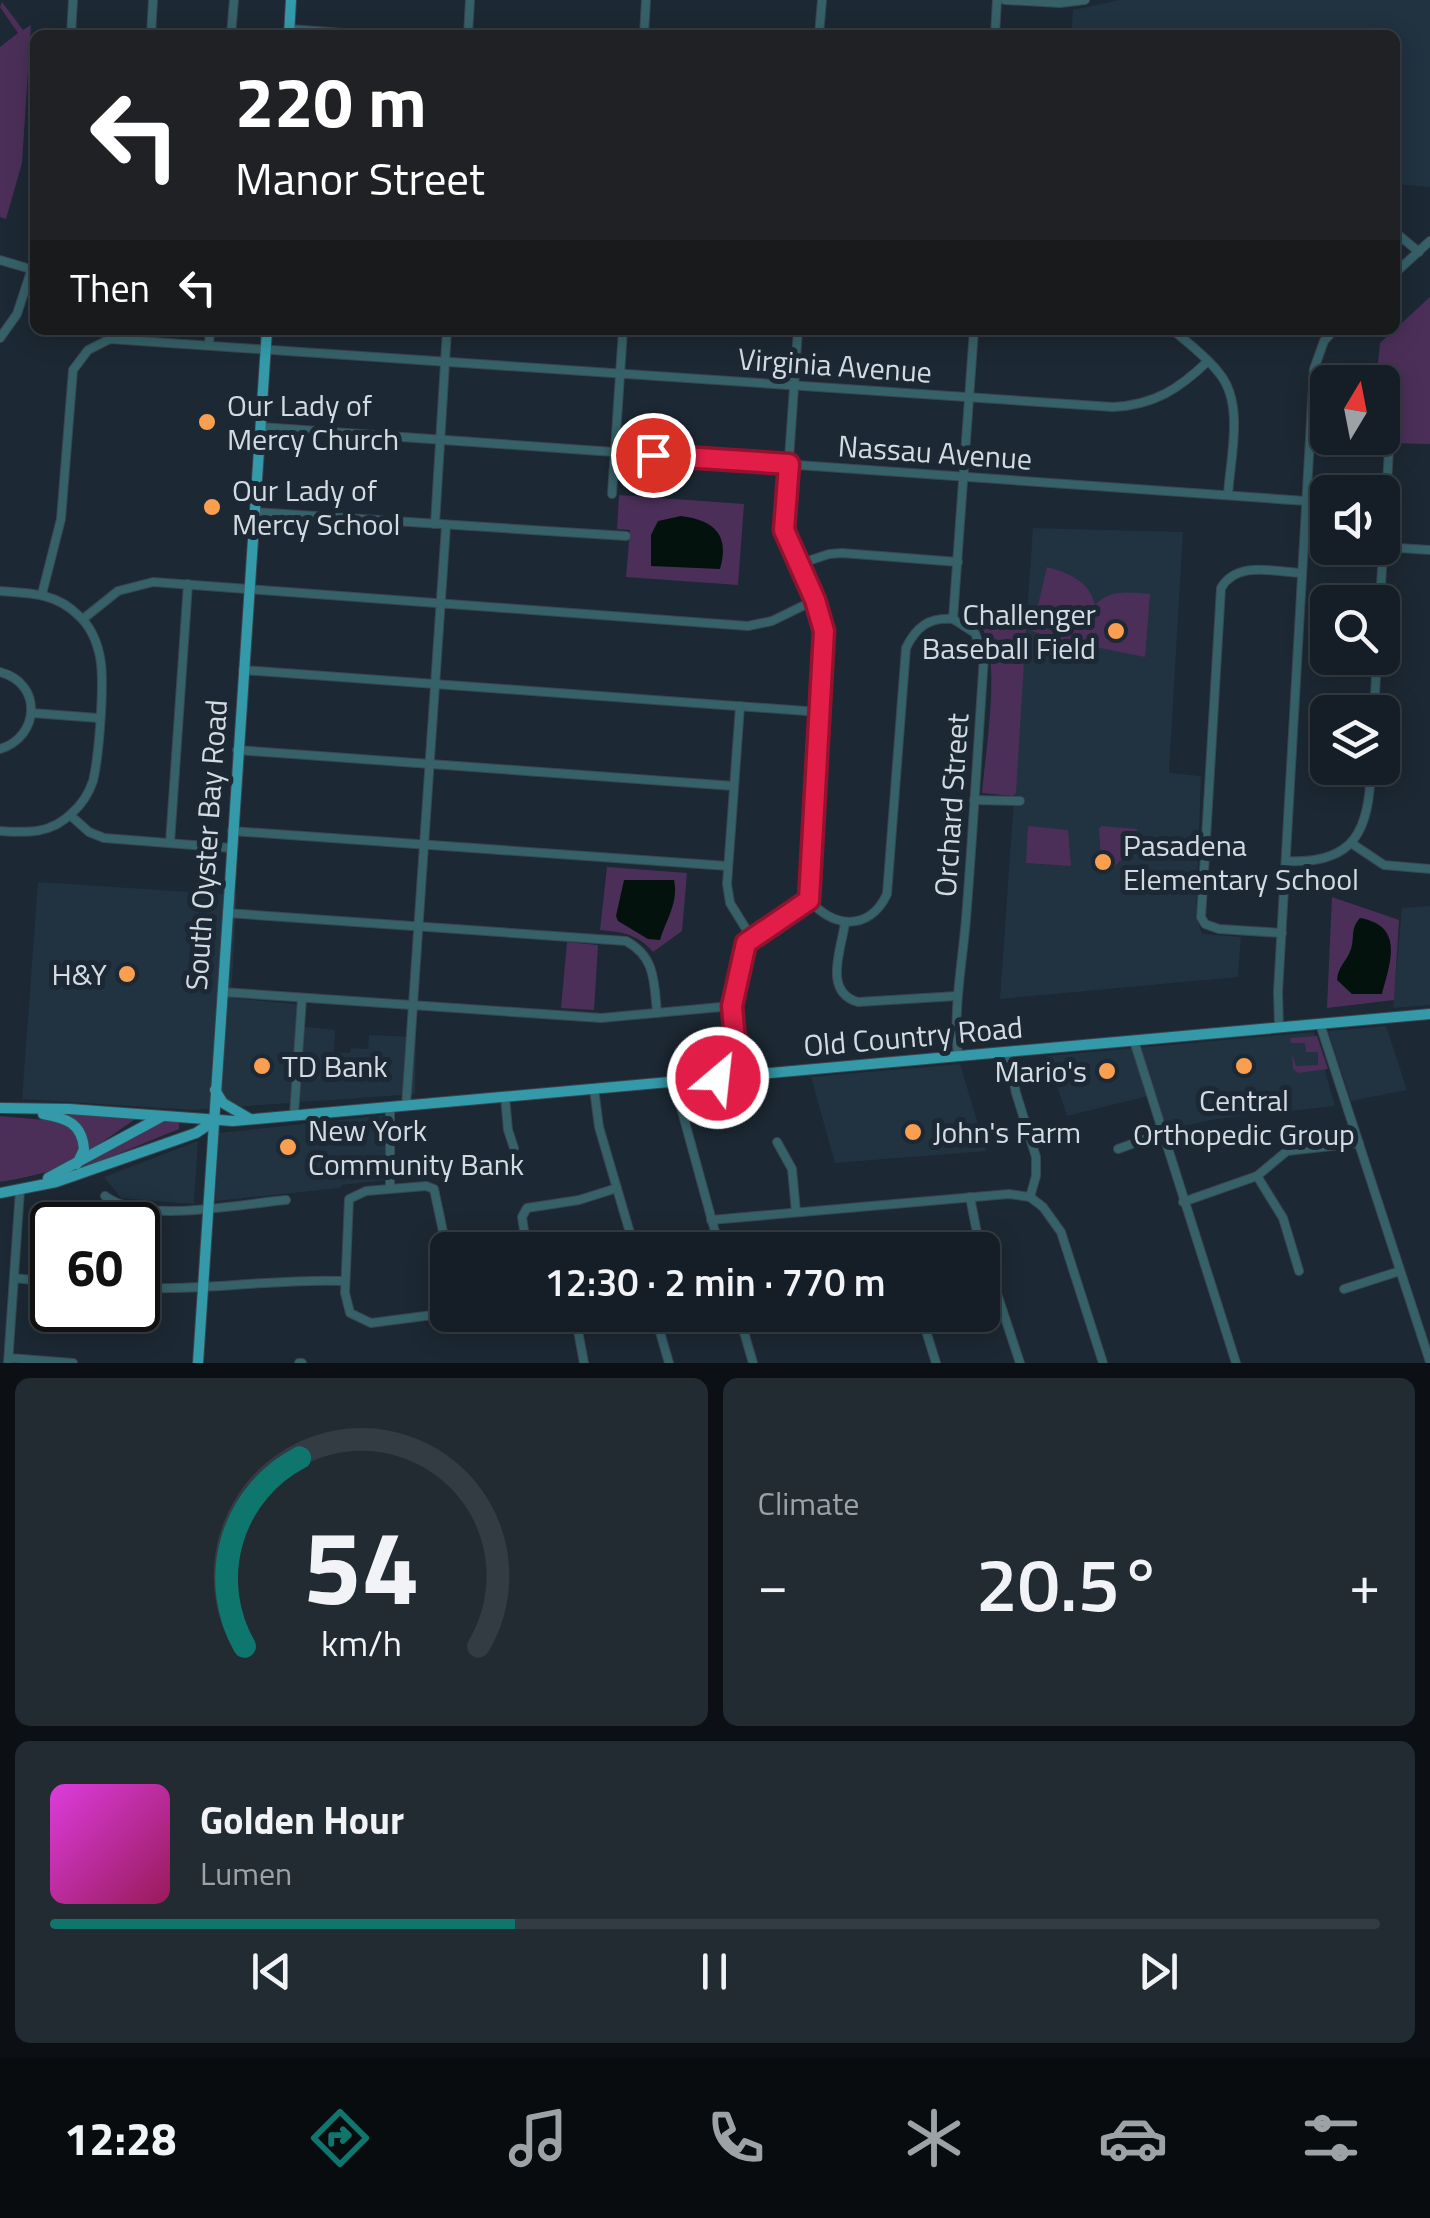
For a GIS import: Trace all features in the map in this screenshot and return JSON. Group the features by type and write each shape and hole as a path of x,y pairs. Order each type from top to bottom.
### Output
{"main road":[{"path":"289,30 291,0"},
{"name":"South Oyster Bay Road","path":"198,1363 267,335"},
{"name":"Old Country Road","path":"4,1108 197,1116 214,1122 1430,1014"},
{"path":"215,1090 223,1103 250,1119"},
{"path":"4,1108 56,1116 75,1124 84,1142 76,1165"},
{"path":"20,1190 76,1165 162,1116"},
{"path":"0,1193 56,1182 180,1139 214,1122"}],"street":[{"path":"71,30 74,0"},
{"path":"151,30 154,0"},
{"path":"231,30 234,0"},
{"path":"468,30 470,0"},
{"path":"644,30 646,0"},
{"path":"819,30 822,0"},
{"path":"995,30 997,0"},
{"path":"1006,0 1085,0"},
{"path":"1400,236 1419,252"},
{"path":"1400,269 1430,241"},
{"path":"0,260 30,269"},
{"path":"0,338 16,314 30,278"},
{"path":"42,594 61,519 73,370 82,355 98,344 130,335"},
{"name":"Virginia Avenue","path":"130,335 209,345 1134,406 1171,392 1208,360"},
{"path":"209,345 210,335"},
{"path":"435,524 447,335"},
{"path":"612,494 623,335"},
{"path":"798,335 784,530 815,600 824,646 809,900 828,918 846,923 872,916 887,894 906,648 912,634 924,624 953,618 974,335"},
{"path":"1179,335 1223,378 1232,400 1228,495"},
{"path":"1316,365 1330,335"},
{"name":"Nassau Avenue","path":"261,427 1306,501"},
{"path":"1279,1028 1310,442"},
{"path":"254,512 626,536"},
{"path":"406,1106 446,526"},
{"path":"1400,548 1430,550"},
{"path":"799,564 842,553 958,562"},
{"path":"1282,933 1219,929 1202,922 1204,856 1221,588 1231,574 1241,570 1302,573"},
{"path":"82,619 108,597 132,585 153,582 748,626 772,621 815,600"},
{"path":"170,842 188,584"},
{"path":"0,591 42,594 63,603 82,619 95,639 100,658 94,778 84,800 70,815 36,832 0,832"},
{"name":"Orchard Street","path":"953,618 975,632 984,657 957,996 958,1057"},
{"path":"243,670 820,712"},
{"path":"0,672 20,681 28,693 32,714 26,733 18,742 0,750"},
{"path":"740,706 726,884 730,903 751,937"},
{"path":"32,714 98,718"},
{"path":"237,750 734,786"},
{"path":"1286,861 1322,860 1352,843 1368,812 1370,785"},
{"path":"974,800 1020,801"},
{"path":"70,815 97,836 231,848"},
{"path":"232,832 728,866"},
{"path":"1352,843 1384,865 1430,869"},
{"path":"738,1076 732,1006 744,950 751,937 809,900"},
{"path":"227,913 626,941 641,950 651,966 657,1013"},
{"path":"846,923 836,981 843,995 858,1002 957,996"},
{"path":"222,992 601,1018 732,1006"},
{"path":"294,1115 302,998"},
{"path":"1320,1024 1430,1362"},
{"path":"1134,1041 1236,1363"},
{"path":"1008,1052 1036,1158 1030,1197"},
{"path":"674,1082 715,1232"},
{"path":"594,1089 599,1127 630,1232"},
{"path":"505,1097 514,1148"},
{"path":"390,1107 390,1189"},
{"path":"1118,1149 1162,1133"},
{"path":"776,1142 792,1169 796,1212"},
{"path":"1183,1202 1257,1176 1288,1151 1359,1143"},
{"path":"1257,1176 1283,1218 1299,1271"},
{"path":"430,1315 371,1323 355,1318 347,1306 351,1196 430,1187 438,1194 444,1232"},
{"path":"524,1232 522,1217 527,1208 578,1200 617,1188"},
{"path":"20,1190 8,1360 73,1363"},
{"path":"711,1220 1009,1194 1030,1197 1044,1208 1061,1232 1104,1363"},
{"path":"105,1196 118,1206 194,1212 286,1200"},
{"path":"970,1197 977,1233 1020,1363"},
{"path":"1344,1289 1400,1271"},
{"path":"14,1278 30,1280"},
{"path":"160,1288 345,1281"},
{"path":"578,1332 584,1363"},
{"path":"660,1332 669,1363"},
{"path":"745,1332 753,1363"},
{"path":"926,1332 936,1363"}],"shaded area":[{"path":"1119,0 1430,0 1430,187 1400,184 1400,30 1071,30 1073,10"},
{"path":"2,2 23,30 31,25 22,163 6,219 0,217 0,47 18,33 0,7"},
{"path":"1430,297 1430,444 1400,443 1400,365 1377,365 1380,343 1389,335 1400,335 1400,325"},
{"path":"619,495 744,504 738,585 626,577 630,530 617,529"},
{"path":"681,516 702,521 717,531 723,547 720,569 651,566 651,535 658,521"},
{"path":"1033,528 1183,532 1169,773 1201,776 1196,915 1202,934 1241,937 1238,977 1000,999"},
{"path":"1047,567 1083,584 1095,605 1113,594 1150,594 1145,657 1090,646 1088,651 1032,631"},
{"path":"981,626 1026,629 1013,796 982,793 991,682 987,640"},
{"path":"1028,826 1068,830 1071,866 1026,863"},
{"path":"1102,826 1137,829 1136,840 1127,840 1125,856 1114,867 1101,860"},
{"path":"607,867 687,873 682,931 653,952 629,935 600,930"},
{"path":"624,880 674,880 673,903 660,940 648,939 618,921"},
{"path":"38,882 237,895 231,998 306,1005 305,1027 335,1030 334,1052 368,1049 369,1035 416,1037 415,1094 193,1110 22,1099"},
{"path":"1332,897 1399,920 1394,1000 1327,1008"},
{"path":"1430,906 1430,1005 1393,1008 1402,908"},
{"path":"1360,918 1374,922 1389,937 1391,958 1382,994 1352,994 1337,980"},
{"path":"567,942 598,945 594,1010 561,1008"},
{"path":"1386,1026 1407,1090 1351,1101 1328,1031"},
{"path":"1314,1032 1335,1106 1216,1119 1167,1130 1156,1094 1067,1116 1047,1056"},
{"path":"1317,1036 1328,1069 1298,1073 1293,1069 1292,1053 1296,1066 1318,1065 1318,1052 1306,1052 1305,1043 1291,1043 1290,1038"},
{"path":"960,1064 986,1151 835,1163 811,1077"},
{"path":"62,1113 141,1115 88,1152 82,1125"},
{"path":"387,1115 386,1180 215,1201 219,1133"},
{"path":"0,1116 66,1122 77,1136 78,1152 72,1160 49,1171 0,1182"},
{"path":"179,1122 179,1129 83,1168 82,1165 153,1124"},
{"path":"198,1141 194,1204 121,1198 104,1177"}],"place":[{"name":"Our Lady of Mercy Church","path":"207,422"},
{"name":"Our Lady of Mercy School","path":"212,507"},
{"name":"Challenger Baseball Field","path":"1116,631"},
{"name":"Pasadena Elementary School","path":"1103,862"},
{"name":"H&Y","path":"127,974"},
{"name":"TD Bank","path":"262,1066"},
{"name":"Central Orthopedic Group","path":"1244,1066"},
{"name":"Mario's","path":"1107,1071"},
{"name":"John's Farm","path":"913,1132"},
{"name":"New York Community Bank","path":"288,1147"}],"route":[{"path":"653,455 789,464 784,530 815,600 824,631 809,900 746,943 732,1006 738,1076 718,1078"}]}
